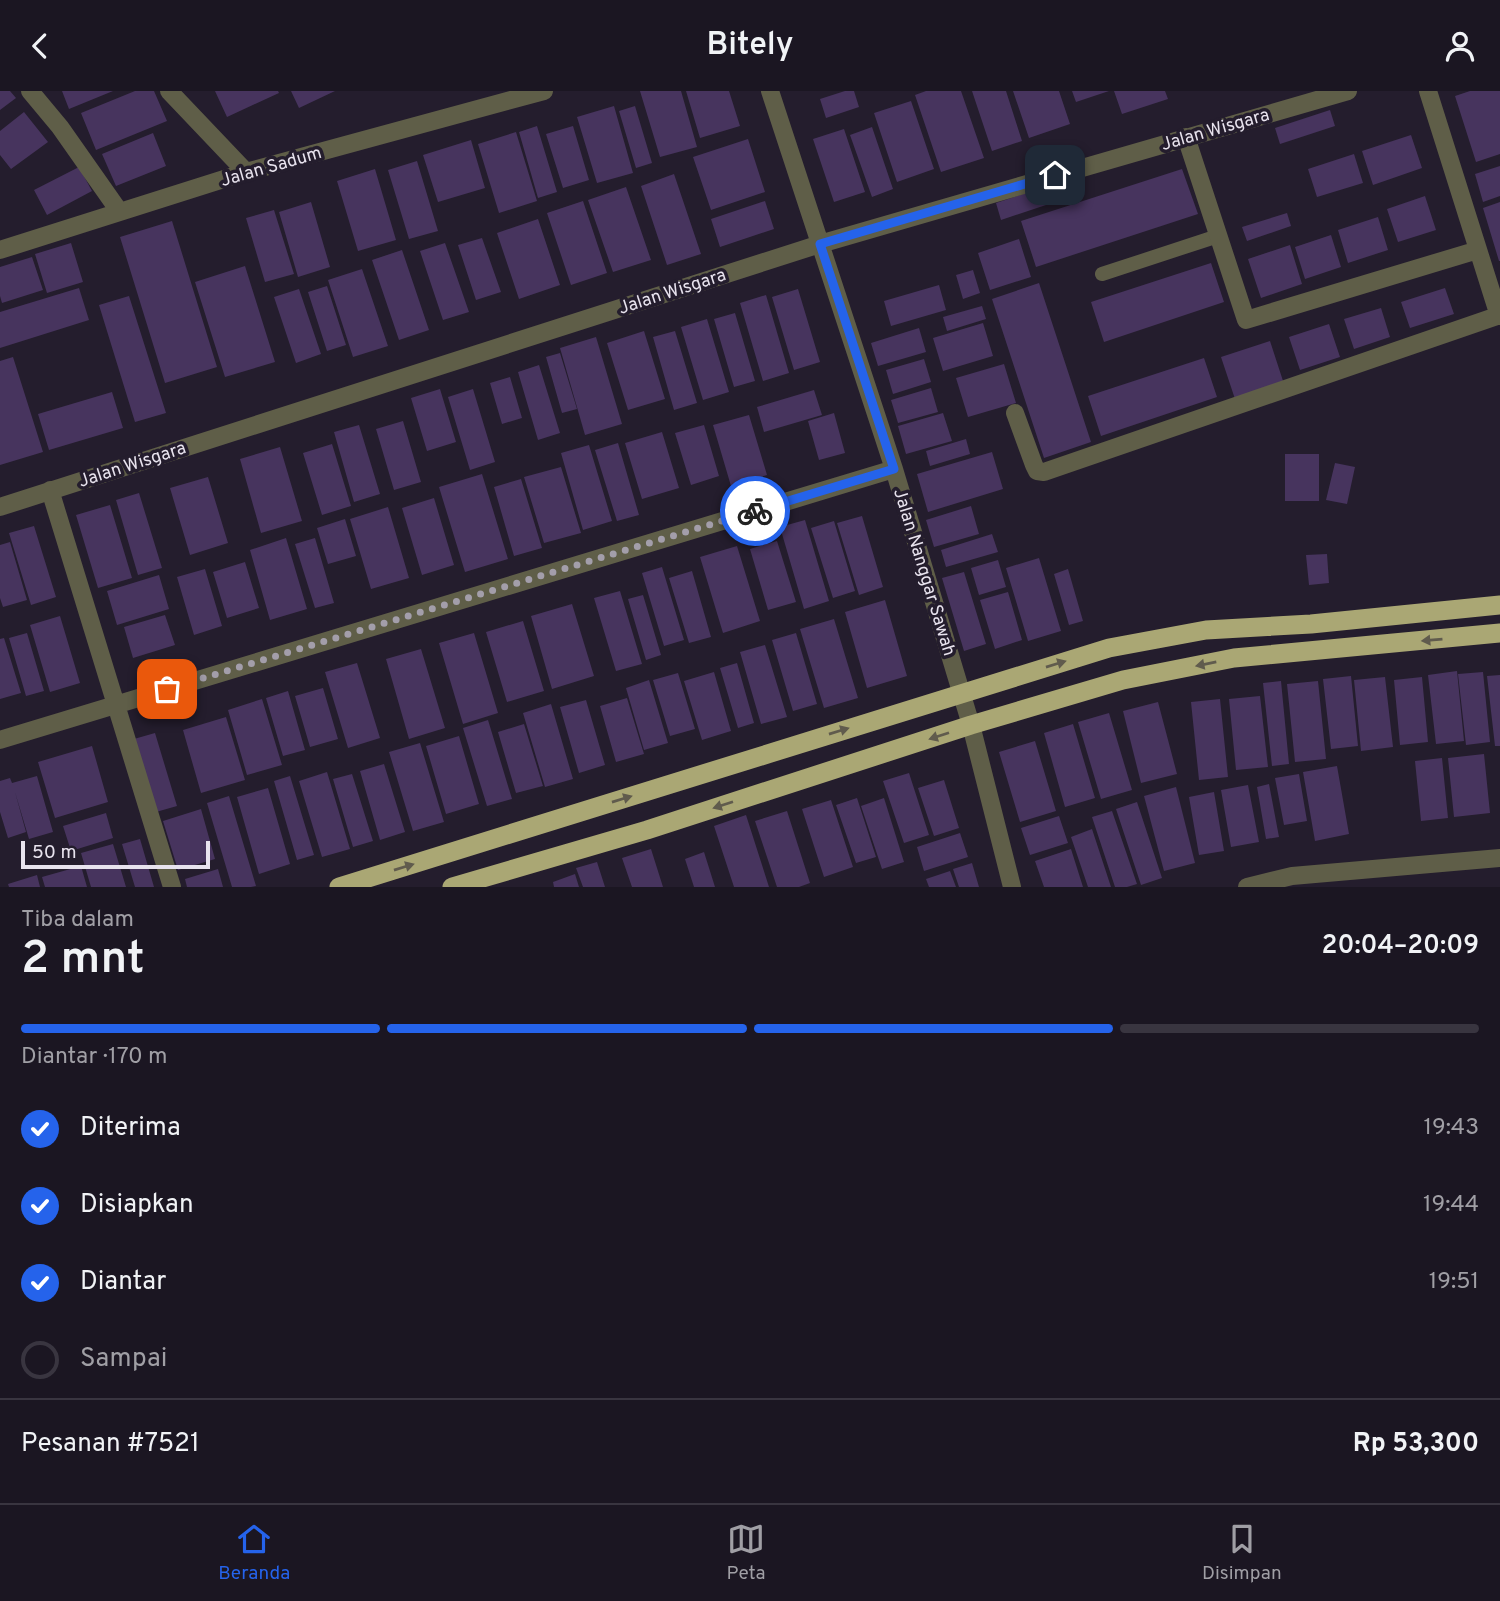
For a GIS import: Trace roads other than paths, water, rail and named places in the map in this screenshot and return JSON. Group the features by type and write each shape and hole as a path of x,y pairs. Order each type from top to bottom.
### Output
{"highway":[{"path":"339,887 1108,648 1206,630 1311,624 1500,605"},
{"path":"452,887 647,830 971,725 1123,680 1234,659 1500,633"}],"street":[{"path":"30,91 60,127 119,211"},
{"path":"169,91 246,172"},
{"name":"Jalan Sadum","path":"0,250 246,172 544,91"},
{"name":"Jalan Nanggar Sawah","path":"770,91 894,469 971,725 1012,887"},
{"name":"Jalan Wisgara","path":"0,506 820,244 1348,91"},
{"path":"1015,413 1034,465 1037,471 1044,472 1499,316 1428,91"},
{"path":"1186,137 1246,320 1478,250"},
{"path":"0,740 894,469"},
{"path":"50,490 172,887"},
{"path":"1247,887 1292,876 1500,858"}],"lane":[{"path":"1102,274 1218,236"}]}
